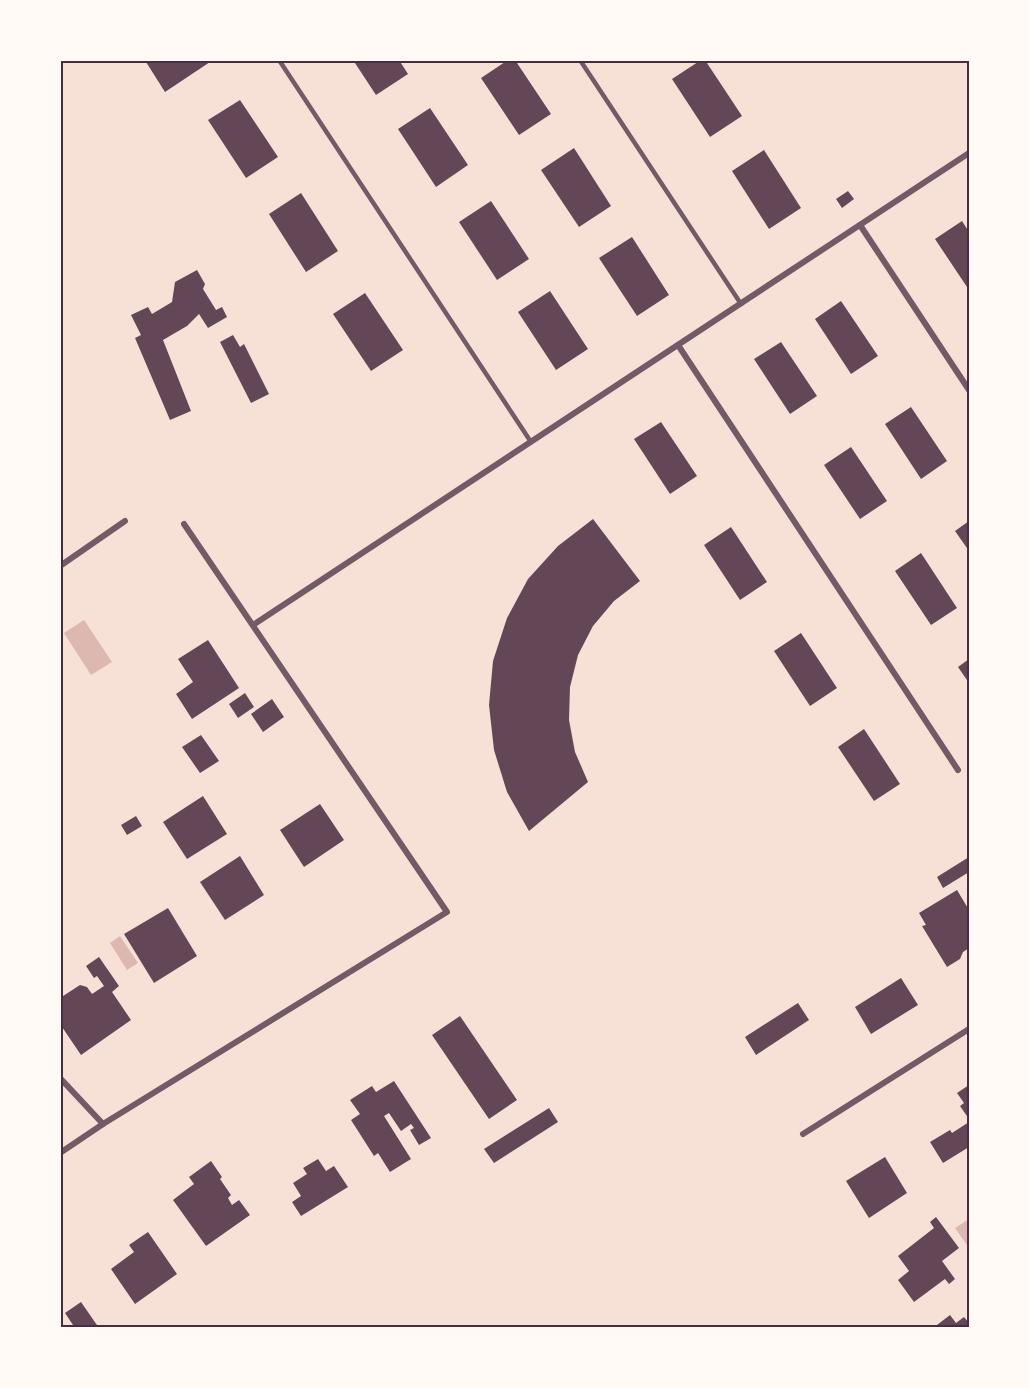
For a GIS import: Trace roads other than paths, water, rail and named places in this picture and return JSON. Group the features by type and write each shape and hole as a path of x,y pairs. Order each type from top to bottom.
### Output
{"street":[{"path":"253,626 969,153"},
{"path":"860,225 969,390"},
{"path":"678,345 958,770"},
{"path":"60,566 125,521"},
{"path":"60,1153 103,1124 447,912 184,524"},
{"path":"803,1134 969,1029"},
{"path":"60,1078 103,1124"}],"lane":[{"path":"279,60 531,442"},
{"path":"580,60 741,304"}]}
